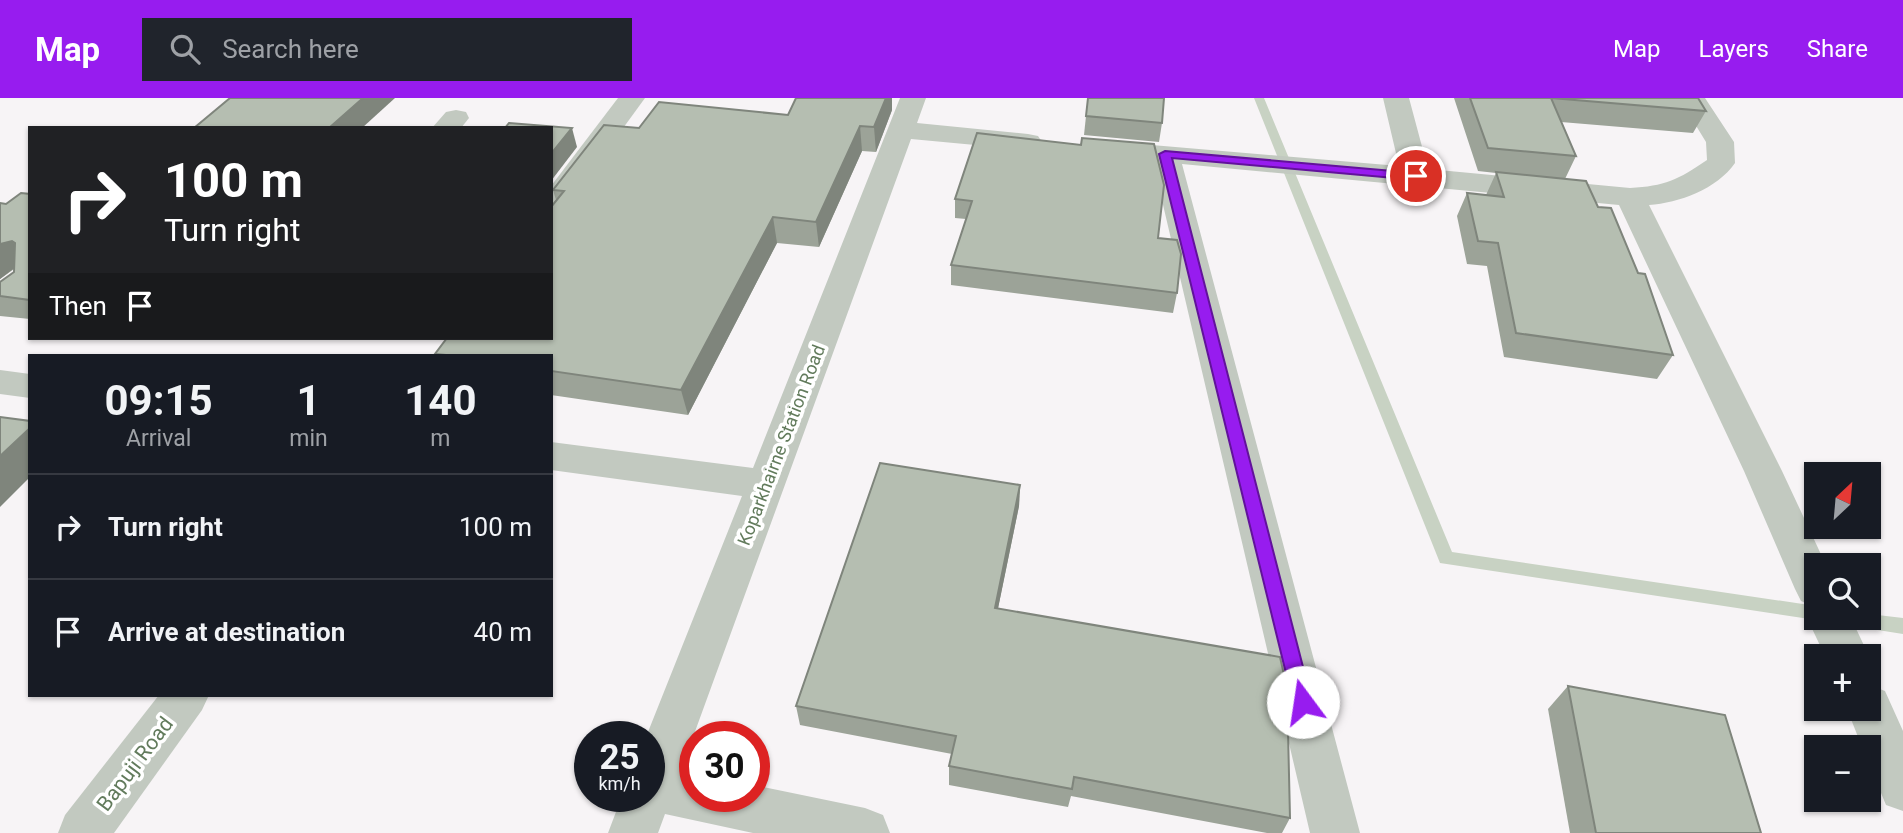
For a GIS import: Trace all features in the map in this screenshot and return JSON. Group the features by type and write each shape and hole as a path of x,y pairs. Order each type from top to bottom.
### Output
{"street":[{"path":"553,203 632,98"},
{"path":"1396,98 1416,176"},
{"path":"1109,149 1630,197 1666,195 1692,184 1721,163 1720,142 1692,98"},
{"path":"907,114 1054,144"},
{"name":"Koparkhairne Station Road","path":"665,750 907,114"},
{"path":"1165,154 1335,833"},
{"path":"1630,197 1763,471 1804,562"},
{"path":"0,382 28,386"},
{"path":"553,456 766,484"},
{"name":"Bapuji Road","path":"83,833 185,697"},
{"path":"1876,721 1896,768"},
{"path":"665,795 865,833"},
{"name":"Koparkhairne Station Road","path":"633,833 641,812"}],"building":[{"path":"230,98 363,98 331,126 196,126"},
{"path":"796,98 886,98 874,127 860,126 816,222 773,217 681,390 553,371 553,354 435,354 446,340 553,340 553,205 564,191 553,190 604,125 639,128 659,102 788,115"},
{"path":"1088,98 1164,98 1162,123 1086,116"},
{"path":"1470,98 1551,98 1576,156 1488,148"},
{"path":"1551,98 1698,98 1706,111"},
{"path":"509,123 547,126 507,126"},
{"path":"553,126 572,128 553,152"},
{"path":"977,133 1081,145 1082,138 1154,144 1164,185 1158,238 1177,240 1181,254 1177,293 951,265 972,201 955,199"},
{"path":"1496,172 1586,181 1598,207 1611,208 1638,273 1645,274 1673,355 1516,333 1498,243 1478,241 1467,193 1504,197"},
{"path":"21,193 28,194 28,300 0,296 0,282 14,272 15,243 12,241 0,244 0,203 6,204"},
{"path":"0,417 28,421 28,430 0,456"},
{"path":"880,463 1020,485 995,608 1280,657 1287,688 1290,818 1074,777 1072,789 949,766 956,736 796,706"},
{"path":"1568,686 1725,715 1761,833 1596,833"}],"waterway":[{"path":"1259,98 1446,558 1804,611"},
{"path":"1881,623 1903,626"}],"route":[{"path":"1303,702 1165,154 1416,176"}]}
